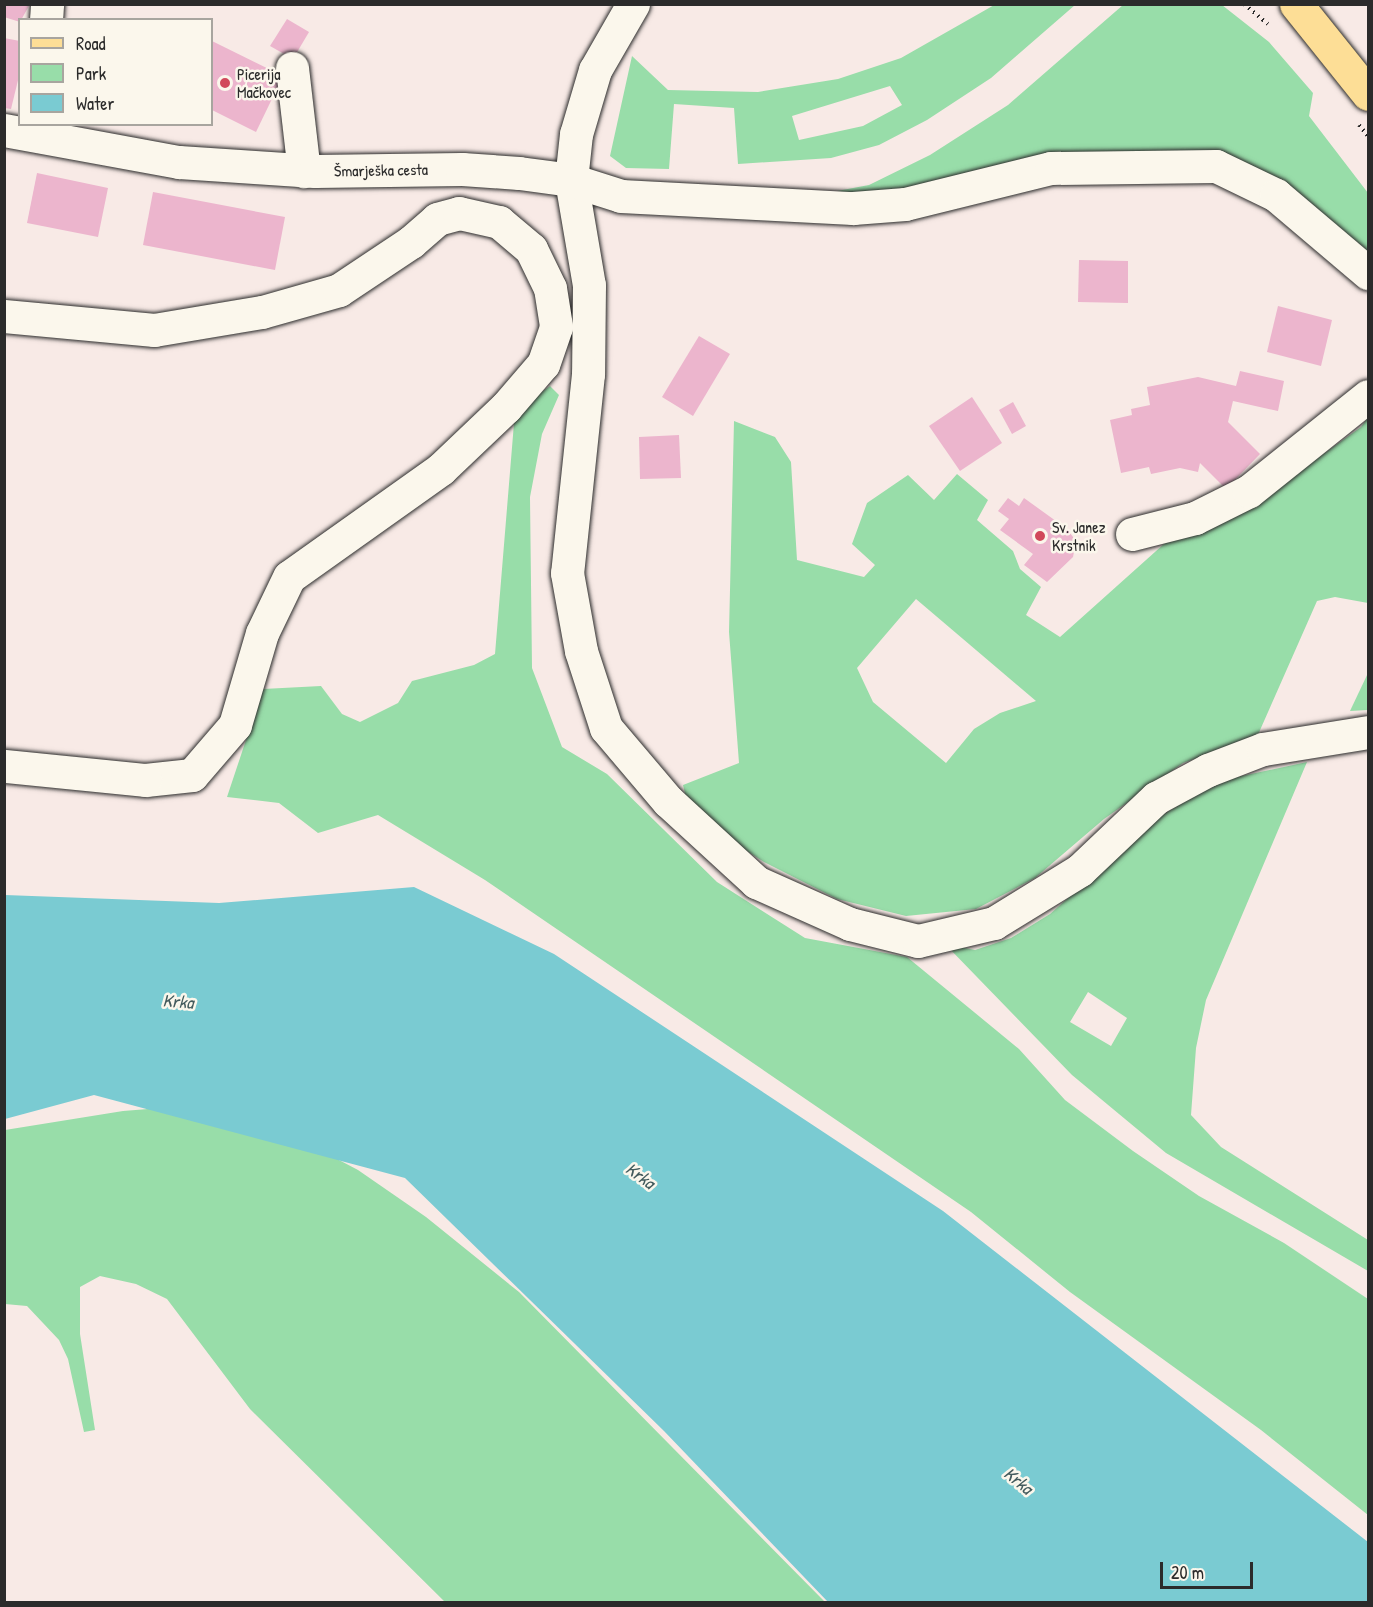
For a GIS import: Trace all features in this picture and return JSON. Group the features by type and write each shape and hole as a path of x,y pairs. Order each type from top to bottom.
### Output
{"main road":[{"path":"1296,4 1368,94"}],"street":[{"path":"633,4 595,70 576,134 572,180 588,285 588,374 567,573 581,651 606,728 668,801 756,882 850,924 918,941 994,923 1080,870 1156,798 1208,770 1263,750 1368,732"},
{"path":"292,68 304,171"},
{"name":"Šmarješka cesta","path":"4,130 63,134 179,162 304,171 462,169 572,180 621,196 853,208 905,204 1051,168 1150,164 1216,166 1276,195 1368,273"},
{"path":"4,316 154,330 262,312 339,290 411,242 437,219 459,213 499,222 531,249 550,288 556,327 543,364 506,407 441,469 289,577 262,633 235,725 192,775 145,780 4,766"},
{"path":"1132,534 1195,518 1249,491 1368,396"}],"green space":[{"path":"996,4 1075,5 991,78 927,120 879,145 831,158 738,164 734,108 674,104 669,169 626,168 610,156 632,56 668,90 758,92 838,79 901,58","holes":["890,86 902,105 863,126 799,140 792,116"]},
{"path":"1123,5 1222,5 1269,42 1313,93 1309,116 1368,193 1368,261 1222,160 883,201 837,191 869,185 930,155 1008,105"},
{"path":"550,386 559,395 542,434 530,497 532,668 562,747 607,774 717,882 805,938 907,957 1019,1049 1065,1100 1133,1151 1199,1196 1284,1243 1368,1299 1368,1515 1261,1430 1070,1292 971,1212 485,880 378,815 318,833 279,803 227,797 263,689 321,686 342,714 360,722 398,703 412,681 474,665 495,654 515,411"},
{"path":"1368,417 1368,603 1335,597 1317,601 1257,737 1183,763 1104,819 1035,878 976,909 906,916 837,899 764,862 690,815 683,785 739,763 729,632 734,421 775,437 791,462 797,560 864,577 875,565 852,544 867,503 908,475 934,500 957,474 988,500 977,520 1013,551 1020,569 1041,587 1026,615 1060,637 1165,543 1225,513 1312,462 1361,427","holes":["916,599 1036,701 1000,713 974,729 946,763 873,702 857,668"]},
{"path":"1368,673 1368,710 1350,711"},
{"path":"1307,762 1206,1000 1196,1048 1191,1115 1221,1147 1368,1240 1368,1271 1166,1153 1072,1075 945,944 975,950 1011,938 1050,914 1161,816 1193,796 1232,778","holes":["1088,992 1127,1018 1111,1046 1070,1022"]},
{"path":"186,1106 261,1119 358,1170 426,1217 519,1292 825,1602 445,1602 250,1409 167,1299 136,1284 100,1276 80,1287 80,1334 95,1430 84,1432 68,1359 59,1340 27,1306 5,1304 5,1130 123,1111"}],"water":[{"name":"Krka","path":"414,887 554,954 943,1211 1368,1542 1368,1602 828,1602 664,1431 405,1178 94,1095 5,1119 5,895 219,903"}],"building":[{"path":"4,4 30,4 22,18 18,18 18,21 4,17"},
{"path":"287,19 309,32 293,59 270,46"},
{"path":"4,38 18,41 18,80 11,109 4,108"},
{"path":"213,41 283,76 256,132 213,110"},
{"path":"37,173 108,188 98,237 27,223"},
{"path":"153,192 285,217 275,270 143,245"},
{"path":"1079,260 1128,261 1128,303 1078,302"},
{"path":"1278,306 1332,320 1321,366 1267,352"},
{"path":"699,336 730,354 693,416 662,397"},
{"path":"1240,371 1284,381 1278,411 1233,401 1228,422 1260,454 1226,489 1200,463 1198,472 1180,468 1151,474 1149,467 1121,473 1110,420 1132,415 1131,409 1150,405 1147,387 1198,377 1236,386"},
{"path":"972,397 1002,443 960,471 929,426"},
{"path":"1013,402 1026,426 1012,434 999,410"},
{"path":"679,435 681,478 640,479 639,437"},
{"name":"Sv. Janez Krstnik","path":"1008,498 1019,506 1024,498 1067,529 1076,541 1073,557 1047,582 1024,565 1033,554 1000,530 1009,519 998,511"}],"place":[{"name":"Picerija Mačkovec","path":"225,83"},
{"name":"Sv. Janez Krstnik","path":"1040,536"}]}
